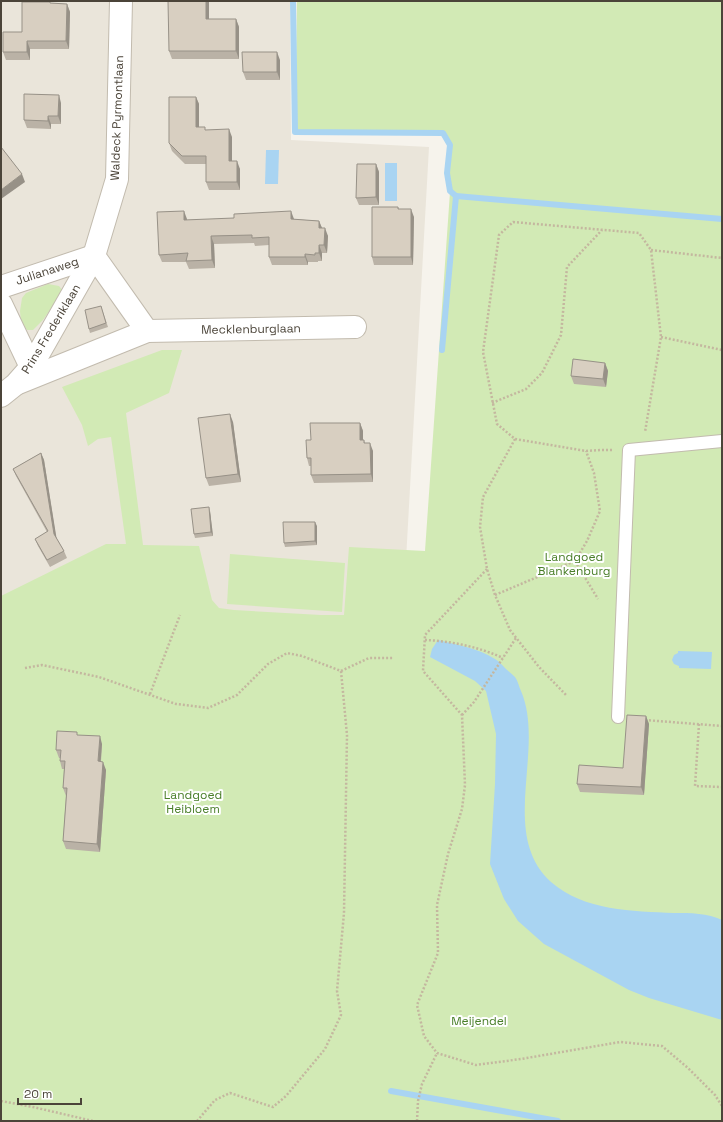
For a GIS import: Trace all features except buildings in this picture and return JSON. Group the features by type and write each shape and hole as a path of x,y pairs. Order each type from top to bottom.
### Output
{"street":[{"name":"Waldeck Pyrmontlaan","path":"94,256 117,179 121,1"},
{"name":"Julianaweg","path":"1,287 94,256"},
{"path":"94,256 147,331"},
{"name":"Prins Frederiklaan","path":"9,390 31,367 94,256"},
{"path":"1,304 31,367"},
{"name":"Mecklenburglaan","path":"9,390 147,331 355,327"}],"lane":[{"path":"618,718 629,450 722,440"}],"path":[{"path":"629,450 586,451 515,439 497,424 483,352 499,235 512,222 639,233 652,250 661,337 649,413 641,449"},
{"path":"492,403 526,389 542,373 560,335 567,267 602,230"},
{"path":"652,250 722,258"},
{"path":"661,337 722,350"},
{"path":"515,439 483,497 480,527 487,569 495,594 510,630 539,668 567,696"},
{"path":"495,594 575,561 587,541 600,510 594,473 586,451"},
{"path":"575,561 598,599"},
{"path":"487,569 425,635 423,671 462,715 465,785 462,810 448,854 437,905 438,953 417,1005 424,1036 437,1053 476,1065 521,1060 620,1042 662,1046 715,1094 720,1100 722,1106"},
{"path":"150,694 180,614"},
{"path":"462,715 474,702 516,638"},
{"path":"425,640 441,640 488,651 503,658"},
{"path":"25,668 42,665 63,669 99,677 176,704 208,708 237,695 268,664 287,653 302,656 341,671 369,658 393,658"},
{"path":"197,1121 215,1100 230,1093 273,1107 286,1096 325,1049 341,1014 337,991 344,914 347,735 341,671"},
{"path":"618,718 722,726"},
{"path":"699,724 695,786 722,787"},
{"path":"417,1121 418,1101 422,1084 437,1053"},
{"path":"1,1101 93,1121"}],"shaded area":[{"path":"1,1 290,1 291,140 429,147 405,578 1,1033"}],"green space":[{"path":"297,1 722,1 722,1121 1,1121 1,596 106,544 126,544 111,437 98,439 88,446 82,425 62,387 162,350 182,350 169,393 126,413 143,545 199,546 212,600 219,608 321,615 344,615 349,547 425,551 450,192 447,173 450,145 443,133 295,132"},
{"path":"48,284 59,286 63,291 43,320 33,330 27,330 21,322 20,311 22,298 26,293"},
{"path":"230,554 345,563 342,612 227,604"}],"water":[{"path":"266,150 279,150 278,184 265,184"},
{"path":"385,163 397,163 397,201 385,201"},
{"path":"438,640 467,647 488,655 499,662 517,680 527,714 529,739 525,816 527,840 536,862 551,882 564,892 578,899 610,908 699,914 722,920 722,1020 649,998 629,990 544,944 518,921 504,899 490,864 495,784 496,734 486,691 475,681 430,657 432,649"},
{"path":"678,651 712,652 711,669 679,668 679,666 674,664 672,660"}],"waterway":[{"path":"293,1 295,132 443,133 450,145 447,173 450,191 456,196 722,219"},
{"path":"442,350 456,196"},
{"path":"391,1091 558,1121"}],"park label":[{"name":"Landgoed Blankenburg","path":"574,564"},
{"name":"Landgoed Heibloem","path":"193,802"},
{"name":"Meijendel","path":"479,1021"}]}
